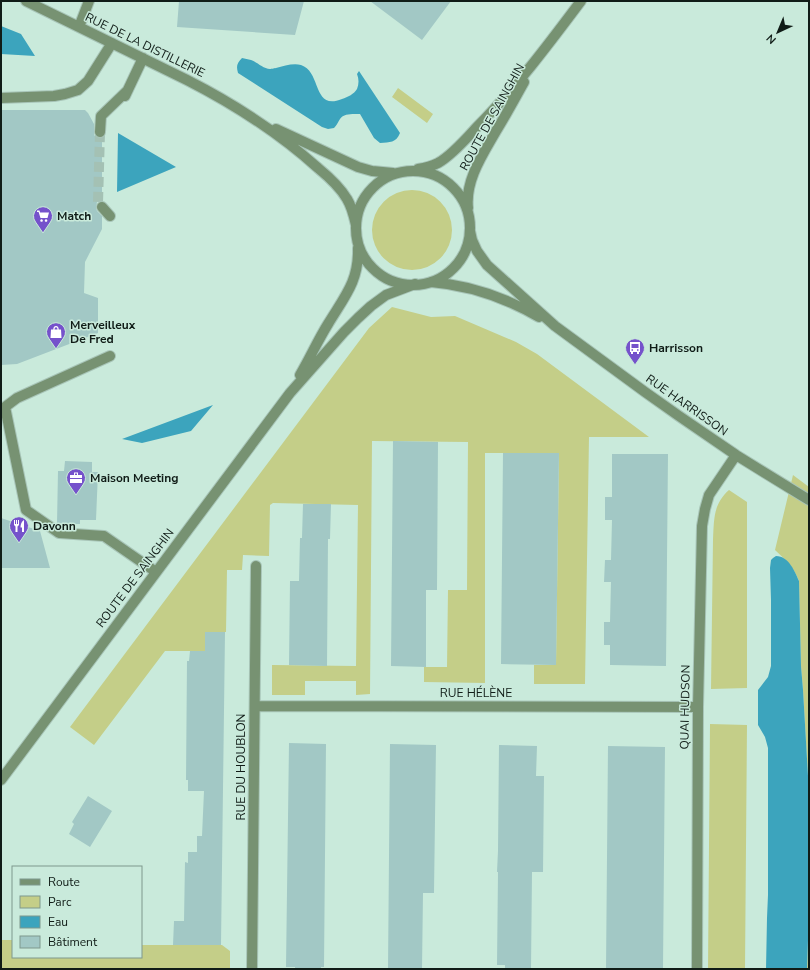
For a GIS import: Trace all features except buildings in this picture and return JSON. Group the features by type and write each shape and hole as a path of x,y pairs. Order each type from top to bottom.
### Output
{"street":[{"name":"RUE DE LA DISTILLERIE","path":"26,1 213,93 251,117 298,150 335,184 347,198 352,208 356,225"},
{"path":"79,27 89,1"},
{"name":"ROUTE DE SAINGHIN","path":"412,171 438,163 471,134 497,107 540,56 581,1"},
{"path":"1,98 54,96 78,90 88,81 112,42"},
{"name":"ROUTE DE SAINGHIN","path":"468,214 467,200 473,174 540,56"},
{"path":"122,101 143,58"},
{"path":"100,132 101,116 128,90"},
{"name":"RUE DE LA DISTILLERIE","path":"251,117 358,167 372,171 395,173"},
{"path":"412,171 425,172 437,176 451,185 462,198 466,206 470,222 470,231 466,247 458,262 446,274 431,282 406,284 382,275 370,264 358,242 356,225 360,208 373,187 380,181 395,173 412,171"},
{"path":"102,206 110,216"},
{"name":"RUE HARRISSON","path":"470,231 476,251 487,265 555,326 651,396 736,455 809,500"},
{"name":"ROUTE DE SAINGHIN","path":"290,393 328,324 344,301 351,286 358,259 358,242"},
{"name":"RUE HARRISSON","path":"431,282 454,284 491,294 515,304 555,326"},
{"name":"ROUTE DE SAINGHIN","path":"1,780 290,393 344,332 371,306 386,295 415,284"},
{"path":"110,356 17,398 5,407 26,510 59,533 104,536 156,572"},
{"name":"QUAI HUDSON","path":"697,969 698,707 702,526 705,509 710,495 736,455"},
{"name":"RUE DU HOUBLON","path":"252,969 256,566"},
{"name":"RUE HÉLÈNE","path":"255,706 698,707"}],"green space":[{"path":"398,88 433,114 427,123 392,97"},
{"path":"404,190 420,190 434,196 446,208 452,222 452,238 446,252 434,264 420,270 404,270 390,264 378,252 372,238 372,222 378,208 390,196"},
{"path":"392,307 431,317 455,316 516,342 537,354 649,437 589,437 585,684 534,684 534,665 556,665 559,453 485,453 485,683 424,682 424,667 447,667 448,590 467,590 468,442 372,441 370,694 356,695 356,681 305,681 305,695 272,695 272,665 356,666 358,505 273,503 270,505 269,556 243,555 242,570 227,570 226,632 205,632 205,651 165,651 94,745 70,727 369,328"},
{"path":"793,475 809,487 809,793 801,666 799,581 789,564 775,550"},
{"path":"729,490 747,502 747,688 711,689 713,540 715,513 720,501"},
{"path":"710,724 747,725 745,969 708,969"},
{"path":"809,913 809,969 807,969 807,968"},
{"path":"1,940 12,940 12,958 142,958 142,945 222,945 230,951 230,969 1,969"}],"water":[{"path":"1,26 21,34 35,56 1,54"},
{"path":"242,58 256,62 267,69 298,64 301,65 308,69 312,75 321,95 326,100 332,101 342,99 356,91 358,83 357,74 359,71 400,133 395,140 380,143 374,138 360,114 349,114 342,117 334,128 328,129 322,127 238,73 237,65"},
{"path":"118,133 176,167 117,192"},
{"path":"213,405 191,431 142,443 122,439"},
{"path":"776,556 785,559 788,562 799,581 801,666 809,793 809,912 807,969 766,969 768,895 768,748 765,737 758,725 758,690 768,677 771,666 770,568 771,560"}],"tunnel":[{"path":"100,132 98,203 102,207"}],"place":[{"name":"Match","path":"43,233"},
{"name":"Merveilleux De Fred","path":"56,349"},
{"name":"Harrisson","path":"635,365"},
{"name":"Maison Meeting","path":"76,495"},
{"name":"Davonn","path":"19,543"}]}
